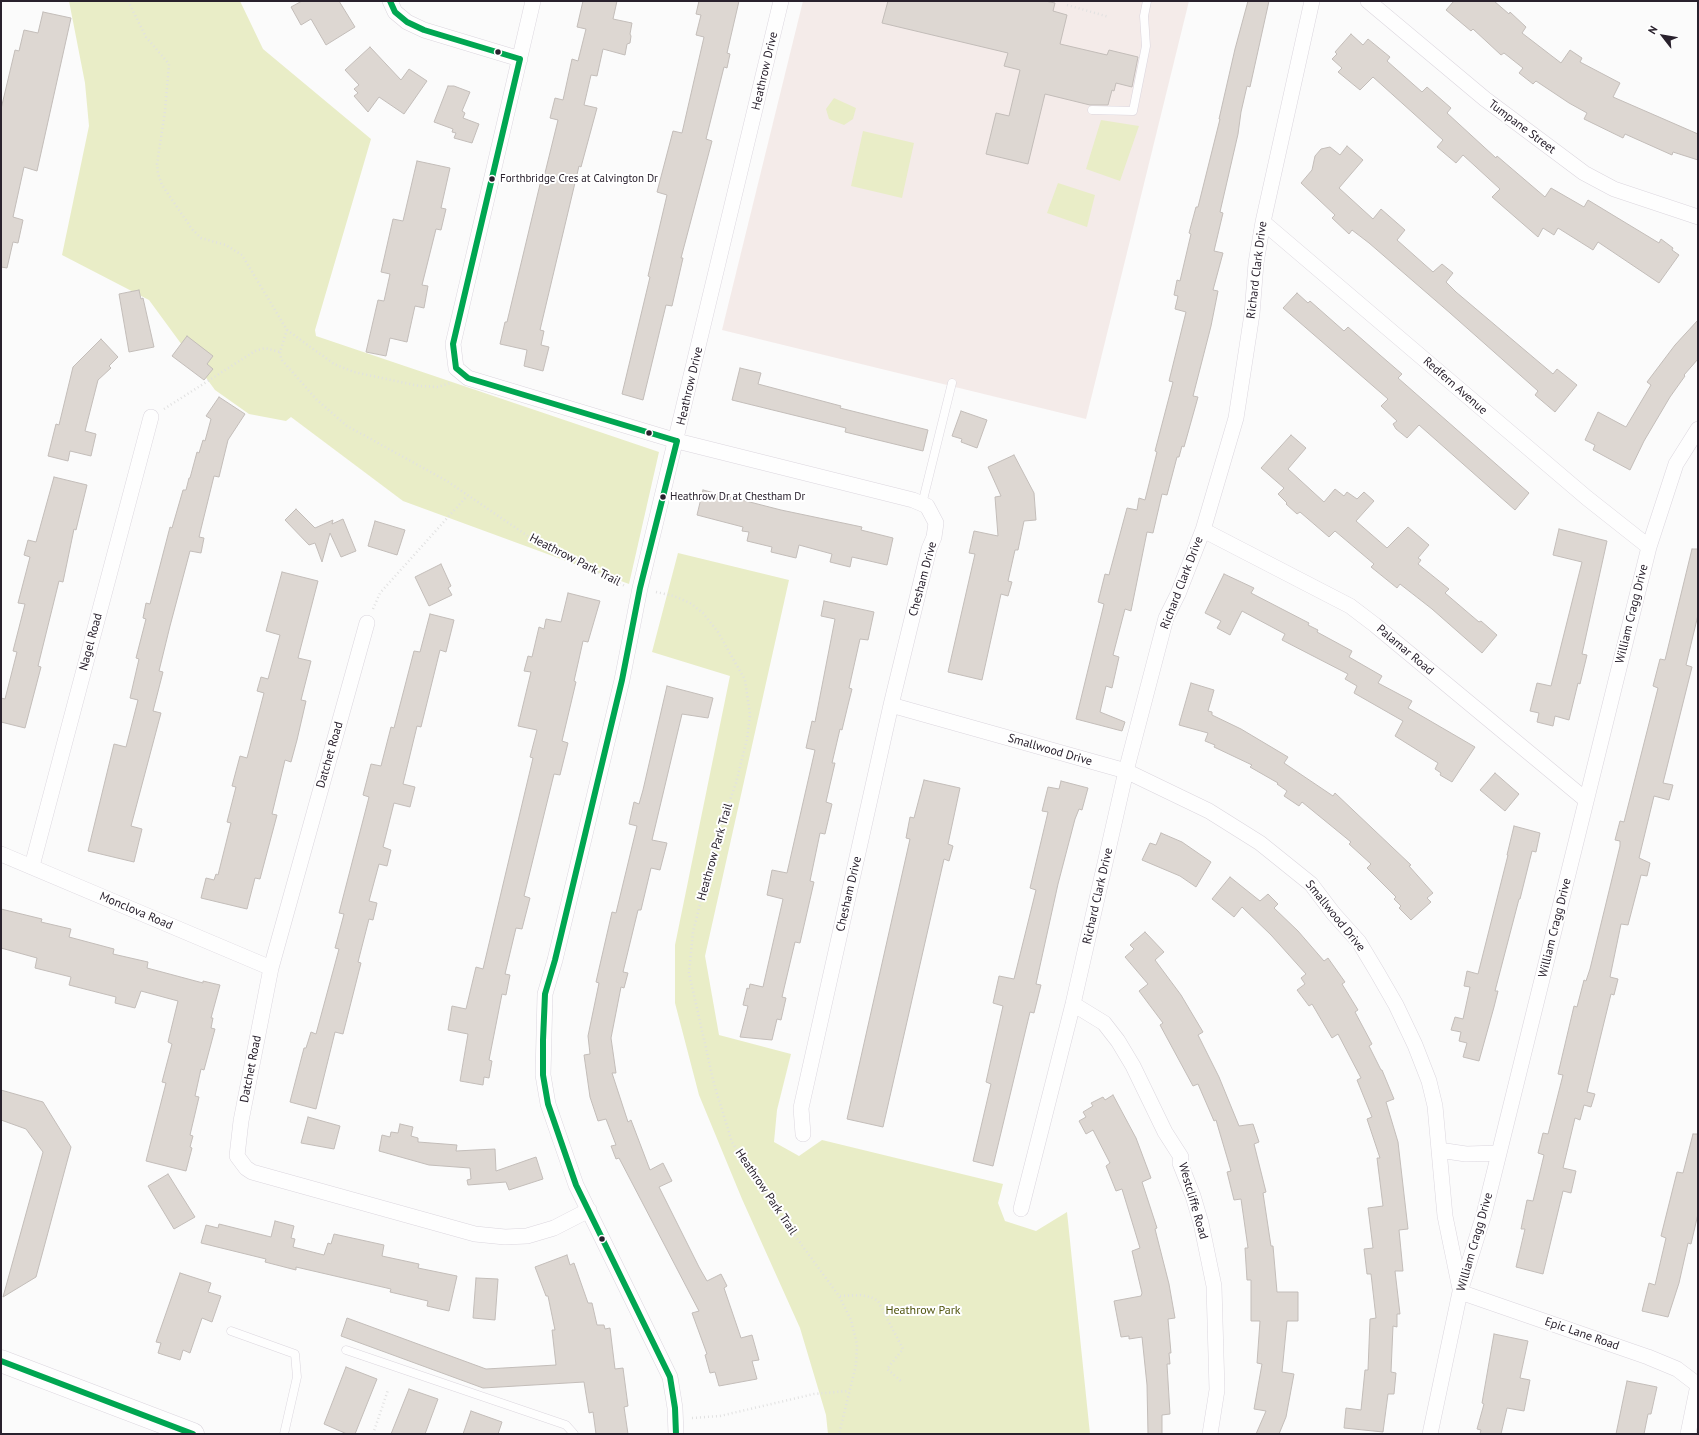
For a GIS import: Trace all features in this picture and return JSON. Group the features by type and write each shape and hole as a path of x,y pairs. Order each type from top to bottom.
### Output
{"main road":[{"path":"1,1362 193,1434"}],"street":[{"path":"390,1 395,12 407,22 424,30 520,59"},
{"path":"533,1 453,344 459,371 468,378 677,441 922,504"},
{"name":"Heathrow Drive","path":"676,1434 676,1419 670,1377 576,1185 548,1104 543,1075 545,994 555,960 622,680 640,588 677,441 781,1"},
{"name":"Richard Clark Drive","path":"1020,1209 1073,1004 1126,771 1166,618 1178,594 1203,530 1236,418 1252,314 1256,263 1263,222 1312,1"},
{"name":"Tumpane Street","path":"1368,1 1510,118 1584,173 1614,189 1698,217"},
{"name":"Redfern Avenue","path":"1263,222 1587,498 1649,546"},
{"name":"Nagel Road","path":"32,866 151,417"},
{"name":"William Cragg Drive","path":"1430,1434 1460,1292 1484,1214 1649,546 1676,464 1698,429"},
{"name":"Chesham Drive","path":"803,1134 801,1108 891,705 929,549 934,537 936,523 927,506 922,504"},
{"name":"Palamar Road","path":"1203,530 1350,606 1586,800"},
{"name":"Datchet Road","path":"367,624 271,968 238,1141 237,1156 246,1168 252,1172 476,1234 505,1237 527,1236 554,1228 589,1210"},
{"name":"Smallwood Drive","path":"891,705 1126,771 1209,811 1260,843 1311,884 1333,913 1359,942 1396,1005 1429,1081 1435,1106 1445,1216 1460,1292"},
{"name":"Monclova Road","path":"1,854 271,968"},
{"name":"Westcliffe Road","path":"1073,1004 1104,1023 1118,1041 1133,1066 1165,1132 1181,1157 1180,1163 1193,1196 1201,1223 1214,1286 1217,1390 1210,1434"},
{"path":"1439,1150 1466,1154 1499,1153"},
{"name":"Epic Lane Road","path":"1460,1292 1648,1357 1677,1369 1698,1385"},
{"path":"1688,1434 1698,1385"}],"lane":[{"path":"1092,110 1133,111 1146,46 1144,16 1148,1"},
{"path":"922,504 952,383"},
{"path":"231,1331 294,1354 297,1377 284,1434"},
{"path":"346,1350 566,1424 574,1434"}],"path":[{"path":"128,1 135,19 152,45 160,52 169,64 165,111 157,164 158,174 167,193 192,229 201,238 226,245 242,255 287,330 334,364 354,372 418,386 438,387 452,382 459,371"},
{"path":"1067,5 1109,17"},
{"path":"151,417 255,351 265,348 280,352 287,330"},
{"name":"Heathrow Park Trail","path":"280,352 281,359 317,400 347,426 430,472 538,543 562,556 623,585 674,596 690,603 703,612 718,632 745,680 750,715 747,740 736,783 717,837 693,932 689,973 714,1084 732,1142 758,1185 840,1296 851,1320 857,1344 856,1365 848,1391 839,1434"},
{"path":"367,624 380,593 468,496"},
{"path":"840,1296 860,1295 871,1297 878,1301 903,1349 887,1369 901,1381"},
{"path":"373,1434 388,1390"},
{"path":"676,1419 720,1416 814,1394 848,1391"}],"shaded area":[{"path":"803,1 1189,1 1086,419 722,330"}],"green space":[{"path":"69,1 240,1 263,49 371,139 315,330 316,336 659,452 629,584 403,501 291,417 286,421 249,414 215,390 149,300 62,255 89,126 85,83"},
{"path":"834,98 856,108 853,119 844,125 829,119 826,109"},
{"path":"1101,120 1139,126 1120,181 1086,169"},
{"path":"863,131 914,143 902,198 851,186"},
{"path":"1058,183 1095,195 1087,227 1047,213"},
{"name":"Heathrow Park","path":"678,553 789,580 705,956 719,1035 791,1054 777,1110 774,1142 799,1156 822,1140 1003,1184 998,1203 1005,1221 1036,1231 1067,1212 1090,1434 828,1434 826,1415 800,1328 742,1199 699,1095 675,1003 675,945 730,676 652,652"}],"building":[{"path":"302,1 339,1 355,27 326,45 311,19 301,25 291,7"},
{"path":"583,1 617,1 613,19 632,23 631,36 630,43 627,44 625,55 603,49 597,76 591,75 584,105 597,108 581,167 579,166 540,330 544,331 541,345 549,347 543,371 524,366 527,350 500,344 505,322 507,322 542,176 544,177 558,120 550,118 555,98 563,100 572,59 578,61 586,29 577,27"},
{"path":"699,1 739,1 727,53 730,54 727,68 724,67 706,139 712,141 681,258 683,258 672,306 666,305 643,400 622,394 650,277 648,276 667,195 657,192 673,131 682,133 704,37 696,35 701,15 696,14"},
{"path":"888,1 1045,1 1055,3 1053,11 1067,15 1060,44 1107,55 1109,50 1138,57 1132,87 1116,83 1114,91 1112,90 1108,105 1090,105 1045,94 1028,164 986,154 996,113 1009,116 1020,70 1004,66 1008,53 882,23"},
{"path":"1248,1 1269,1 1250,87 1247,86 1238,134 1220,212 1223,213 1214,251 1223,253 1213,290 1218,291 1211,326 1193,396 1198,397 1184,447 1182,446 1179,457 1177,457 1167,495 1162,494 1153,533 1147,532 1131,611 1125,609 1113,655 1119,657 1112,688 1106,686 1100,712 1125,722 1122,731 1076,719 1104,604 1098,602 1105,574 1109,575 1127,508 1137,510 1139,498 1145,500 1157,452 1155,451 1173,382 1169,381 1186,312 1175,309 1178,296 1174,295 1177,280 1180,281 1191,234 1189,233 1196,207 1198,207 1220,119 1235,49"},
{"path":"1454,1 1494,1 1509,14 1510,12 1526,27 1522,33 1561,63 1570,50 1582,58 1580,62 1620,83 1613,97 1698,134 1698,160 1673,152 1672,155 1625,134 1623,138 1584,119 1587,113 1536,81 1533,84 1519,73 1523,68 1504,53 1501,55 1473,29 1471,31 1446,10"},
{"path":"43,12 71,18 37,171 24,167 13,217 23,220 18,243 13,242 7,268 1,267 1,109 15,50 19,51 24,30 38,33"},
{"path":"1351,34 1363,45 1368,39 1390,57 1387,61 1422,92 1427,87 1451,108 1447,113 1496,158 1497,156 1545,197 1551,188 1584,207 1588,200 1659,243 1661,239 1673,248 1672,250 1679,255 1659,283 1598,242 1593,250 1558,228 1554,235 1543,228 1538,237 1492,197 1500,189 1463,155 1456,163 1437,147 1443,140 1373,77 1360,90 1338,72 1342,68 1332,59 1337,54 1335,52"},
{"path":"370,47 401,80 409,69 427,81 404,114 379,97 368,112 354,96 358,93 354,89 359,85 345,70"},
{"path":"448,86 454,86 470,92 462,111 465,113 463,118 479,124 472,143 454,138 456,133 452,132 453,129 434,122"},
{"path":"1347,146 1363,160 1339,188 1373,219 1381,209 1405,230 1397,240 1433,272 1442,264 1453,273 1446,282 1456,292 1553,374 1557,369 1577,385 1555,412 1535,395 1538,391 1369,243 1352,230 1349,234 1332,218 1335,215 1301,183 1312,170 1315,156 1321,149 1330,147 1340,155"},
{"path":"417,161 450,168 441,208 446,209 441,230 436,229 422,285 428,286 424,308 415,306 407,342 390,338 386,356 366,352 378,300 384,301 390,274 381,272 393,219 403,221"},
{"path":"139,290 141,299 143,298 154,347 129,352 119,294"},
{"path":"1297,293 1308,303 1310,301 1344,331 1348,327 1402,374 1398,378 1529,493 1515,510 1419,425 1407,438 1396,429 1393,424 1397,421 1381,406 1388,399 1283,308"},
{"path":"1698,320 1698,359 1684,375 1685,376 1670,397 1644,441 1630,470 1593,450 1595,445 1585,440 1598,412 1626,427 1651,385 1647,382 1675,345"},
{"path":"187,336 213,356 207,364 213,369 204,380 172,356"},
{"path":"101,339 118,357 109,366 111,368 98,380 85,431 96,434 91,456 70,451 68,461 48,456 56,424 59,425 73,367"},
{"path":"740,368 761,373 758,384 841,406 840,408 928,430 923,451 845,432 846,428 732,400"},
{"path":"219,397 245,414 228,440 219,477 214,476 199,537 204,538 201,553 190,551 170,626 159,671 163,672 153,711 161,713 131,826 142,829 134,862 88,851 114,744 126,747 138,700 130,698 139,659 136,658 146,619 143,618 146,603 150,604 170,527 172,528 183,490 186,490 197,452 199,453 203,440 205,441 211,419 206,416"},
{"path":"961,411 987,420 977,448 961,442 962,439 952,436"},
{"path":"1291,435 1306,448 1288,469 1324,502 1335,489 1344,496 1347,492 1357,499 1364,492 1374,501 1356,521 1387,548 1408,527 1429,545 1418,558 1421,560 1418,564 1449,589 1445,593 1497,635 1482,653 1432,609 1400,584 1397,588 1371,567 1374,564 1335,531 1329,537 1300,512 1297,514 1286,504 1287,503 1278,494 1284,488 1261,468"},
{"path":"1014,455 1034,493 1036,520 1024,521 1018,550 1015,550 1008,581 1012,582 1008,596 1001,594 982,680 948,672 975,554 969,553 974,531 998,536 995,497 1001,496 988,467"},
{"path":"54,477 87,485 76,530 74,529 63,582 59,581 38,666 41,667 25,728 1,722 1,698 5,699 17,652 13,651 25,604 18,603 30,557 24,555 28,540 36,542"},
{"path":"703,490 781,510 862,527 861,530 893,538 887,565 852,557 850,567 830,562 832,554 799,545 796,558 771,552 772,547 747,541 749,532 742,531 743,527 697,515"},
{"path":"296,509 315,528 333,520 332,524 343,519 356,551 341,557 330,533 322,562 315,543 309,545 285,520"},
{"path":"375,521 405,530 397,555 368,546"},
{"path":"1559,529 1607,541 1582,654 1587,655 1580,684 1578,683 1569,720 1555,716 1553,726 1537,722 1539,713 1530,711 1537,683 1551,686 1582,562 1553,555"},
{"path":"1692,549 1698,549 1698,615 1686,665 1692,667 1663,783 1673,785 1669,800 1654,796 1639,858 1650,863 1647,876 1641,875 1628,925 1621,924 1610,977 1618,979 1614,995 1611,994 1587,1092 1595,1094 1591,1107 1584,1105 1580,1120 1575,1118 1563,1168 1576,1171 1571,1193 1563,1191 1543,1274 1516,1267 1525,1229 1521,1229 1527,1200 1533,1201 1544,1155 1538,1153 1543,1133 1548,1134 1563,1075 1558,1074 1574,1006 1577,1007 1584,980 1586,981 1590,969 1620,846 1620,841 1615,840 1620,821 1624,822 1658,688 1653,686 1660,659 1665,660"},
{"path":"441,564 451,586 448,588 452,595 429,606 415,577"},
{"path":"282,572 318,581 298,658 311,661 301,700 306,701 297,740 291,762 285,760 272,814 277,815 260,879 255,878 247,909 201,898 206,878 214,880 216,874 218,875 231,823 227,822 236,787 232,786 240,756 247,758 264,693 257,691 261,677 268,679 280,635 266,631"},
{"path":"1224,574 1254,588 1251,593 1309,623 1308,625 1318,630 1317,632 1352,651 1349,657 1382,676 1378,683 1412,701 1408,708 1475,747 1452,782 1440,775 1441,773 1435,769 1438,763 1395,736 1403,721 1354,693 1357,686 1345,679 1348,674 1282,640 1285,634 1242,611 1230,635 1217,628 1221,621 1205,613"},
{"path":"568,593 600,601 588,642 583,641 574,681 576,682 562,741 568,743 560,775 554,774 524,896 530,898 522,929 516,928 505,974 510,975 506,995 502,994 489,1060 492,1061 489,1078 484,1077 483,1085 460,1081 468,1034 448,1030 452,1006 466,1009 476,967 483,969 533,758 530,757 537,730 518,726 531,672 524,671 528,656 532,657 539,627 544,629 546,619 561,622"},
{"path":"824,601 874,612 868,640 860,639 849,688 852,689 832,763 835,763 826,802 832,804 825,834 820,833 810,881 814,882 800,943 795,942 782,997 786,998 781,1020 777,1019 772,1040 740,1037 748,1006 743,1005 747,988 749,989 750,984 763,987 783,899 767,895 772,870 787,873 815,750 806,748 812,721 815,722 835,619 821,616"},
{"path":"430,614 454,620 446,652 440,650 421,727 417,726 403,784 415,787 410,807 394,803 383,847 391,850 387,866 379,864 369,901 377,903 373,920 369,919 358,962 361,963 343,1034 335,1032 316,1109 290,1102 304,1048 306,1048 311,1032 316,1034 339,949 335,948 344,914 339,913 369,797 363,795 371,764 381,766 391,727 394,728 414,651 420,652"},
{"path":"1191,683 1214,690 1208,711 1212,712 1212,715 1241,729 1288,757 1284,763 1333,796 1335,793 1411,865 1409,866 1433,893 1427,898 1431,902 1411,920 1399,908 1401,906 1394,899 1396,897 1367,868 1371,864 1349,844 1351,842 1302,802 1299,806 1284,796 1287,791 1277,784 1278,783 1250,767 1252,765 1214,747 1215,745 1205,741 1208,733 1179,725"},
{"path":"667,686 713,698 708,718 682,714 652,840 667,843 660,870 651,868 641,910 638,910 623,972 628,973 624,988 621,987 611,1038 616,1073 612,1073 628,1122 631,1120 650,1170 663,1163 672,1181 659,1187 699,1267 707,1281 721,1274 727,1286 724,1288 741,1338 752,1335 759,1360 752,1361 757,1379 719,1386 715,1372 710,1373 705,1355 707,1354 692,1313 699,1311 619,1158 616,1159 611,1146 616,1145 606,1119 598,1121 590,1097 584,1055 590,1054 588,1036 599,983 596,982 612,912 616,913 637,826 629,824 634,802 639,804 643,790"},
{"path":"1495,773 1519,794 1505,811 1480,790"},
{"path":"924,780 960,788 948,844 953,846 949,861 944,859 883,1127 847,1119 910,839 906,838 910,817 914,818"},
{"path":"1061,781 1088,788 1082,810 1079,809 1075,819 1058,884 1036,984 1041,985 1034,1013 1030,1012 993,1166 973,1161 991,1084 986,1082 1003,1006 993,1003 999,976 1014,979 1036,890 1030,888 1048,812 1042,811 1048,787 1059,789"},
{"path":"1514,826 1540,833 1536,852 1532,851 1519,899 1495,991 1498,991 1479,1061 1463,1057 1467,1043 1459,1041 1461,1032 1451,1030 1455,1017 1463,1019 1470,987 1464,986 1467,971 1478,974"},
{"path":"1161,833 1182,842 1211,862 1196,887 1180,876 1142,860 1150,843 1156,845"},
{"path":"1230,877 1260,901 1268,894 1278,904 1274,908 1298,931 1324,961 1328,958 1345,982 1342,984 1358,1010 1355,1012 1372,1044 1369,1046 1382,1070 1394,1099 1386,1102 1398,1142 1408,1229 1399,1230 1403,1271 1395,1271 1400,1314 1397,1314 1397,1327 1393,1326 1391,1372 1396,1373 1394,1394 1388,1394 1383,1432 1344,1428 1346,1408 1361,1410 1365,1370 1368,1370 1370,1319 1376,1318 1371,1274 1367,1274 1364,1249 1373,1248 1368,1208 1383,1206 1377,1158 1380,1158 1367,1119 1372,1117 1357,1080 1361,1078 1338,1034 1332,1038 1312,1004 1309,1006 1297,990 1305,984 1301,978 1306,974 1271,935 1242,907 1234,917 1212,899"},
{"path":"1,909 42,919 41,922 71,929 69,937 114,949 113,954 148,962 147,968 203,983 203,981 220,985 211,1018 213,1018 211,1028 215,1029 204,1070 201,1069 195,1096 199,1097 190,1135 193,1136 190,1147 192,1148 186,1171 146,1161 166,1083 162,1082 172,1044 168,1042 178,1001 141,991 135,1008 115,1003 116,997 69,985 71,977 35,968 37,958 1,948"},
{"path":"1145,932 1164,952 1155,960 1181,995 1203,1032 1198,1035 1219,1077 1239,1126 1253,1124 1259,1142 1254,1144 1266,1192 1263,1193 1271,1246 1273,1246 1277,1292 1298,1292 1298,1321 1287,1321 1282,1372 1294,1374 1286,1417 1279,1434 1256,1434 1266,1411 1254,1409 1262,1364 1257,1363 1260,1321 1251,1321 1251,1280 1247,1280 1245,1248 1248,1248 1241,1199 1234,1200 1227,1172 1231,1171 1216,1120 1214,1121 1198,1084 1193,1086 1160,1025 1163,1023 1139,991 1148,984 1125,957 1134,949 1130,945"},
{"path":"1,1090 43,1102 71,1147 36,1277 3,1297 43,1152 26,1129 1,1120"},
{"path":"1113,1095 1136,1138 1151,1178 1142,1182 1157,1228 1155,1229 1169,1284 1175,1318 1168,1319 1171,1353 1169,1353 1170,1364 1167,1364 1170,1414 1162,1415 1162,1434 1148,1434 1147,1385 1142,1337 1129,1339 1129,1336 1121,1337 1114,1301 1141,1296 1142,1293 1132,1251 1140,1248 1122,1189 1116,1191 1106,1166 1110,1163 1093,1130 1086,1134 1079,1121 1086,1117 1083,1112 1093,1106 1091,1103 1103,1097 1105,1100"},
{"path":"308,1117 340,1126 334,1149 301,1143"},
{"path":"400,1124 413,1127 411,1136 418,1138 418,1142 457,1145 456,1151 495,1149 496,1171 536,1157 543,1179 509,1190 506,1182 468,1185 467,1180 471,1179 470,1168 429,1165 379,1151 382,1135 390,1137 391,1132 398,1133"},
{"path":"1693,1134 1698,1134 1698,1214 1691,1244 1688,1243 1679,1283 1668,1317 1642,1311 1649,1283 1655,1285 1666,1238 1661,1236 1677,1172 1683,1173"},
{"path":"168,1174 195,1217 174,1229 148,1186"},
{"path":"275,1221 294,1226 291,1238 295,1239 293,1247 324,1255 328,1243 331,1244 334,1234 384,1245 382,1256 419,1264 418,1268 457,1276 449,1311 427,1306 428,1301 390,1292 391,1289 296,1267 296,1270 265,1262 266,1259 201,1243 206,1225 218,1228 219,1224 271,1237"},
{"path":"567,1255 570,1265 574,1263 588,1303 592,1303 597,1325 604,1325 605,1329 610,1328 615,1369 623,1368 628,1406 624,1407 628,1434 596,1434 593,1412 589,1413 584,1382 483,1388 341,1336 347,1318 486,1369 556,1365 552,1330 555,1330 548,1296 546,1296 535,1267"},
{"path":"180,1273 211,1283 208,1292 221,1296 212,1322 202,1318 190,1353 183,1350 180,1360 158,1353 161,1343 156,1342"},
{"path":"476,1278 498,1279 495,1320 473,1318"},
{"path":"1494,1334 1528,1341 1520,1378 1530,1380 1524,1411 1507,1408 1501,1434 1480,1434 1481,1430 1477,1429 1484,1404 1482,1403"},
{"path":"346,1367 377,1379 355,1434 347,1434 324,1424"},
{"path":"1627,1381 1657,1387 1651,1414 1648,1414 1644,1434 1616,1434"},
{"path":"409,1389 438,1399 425,1434 391,1434"},
{"path":"471,1411 502,1422 498,1434 463,1434"}],"transit line":[{"path":"390,1 395,12 407,22 424,30 520,59"},
{"path":"520,59 453,344 456,368 468,378 677,441"},
{"path":"676,1434 675,1408 670,1377 576,1185 548,1104 543,1075 543,1040 545,994 555,960 622,680 640,588 677,441"},
{"path":"1,1361 193,1434"}],"place":[{"name":"Forthbridge Cres at Calvington Dr","path":"492,179"},
{"name":"Heathrow Dr at Chestham Dr","path":"663,497"}]}
